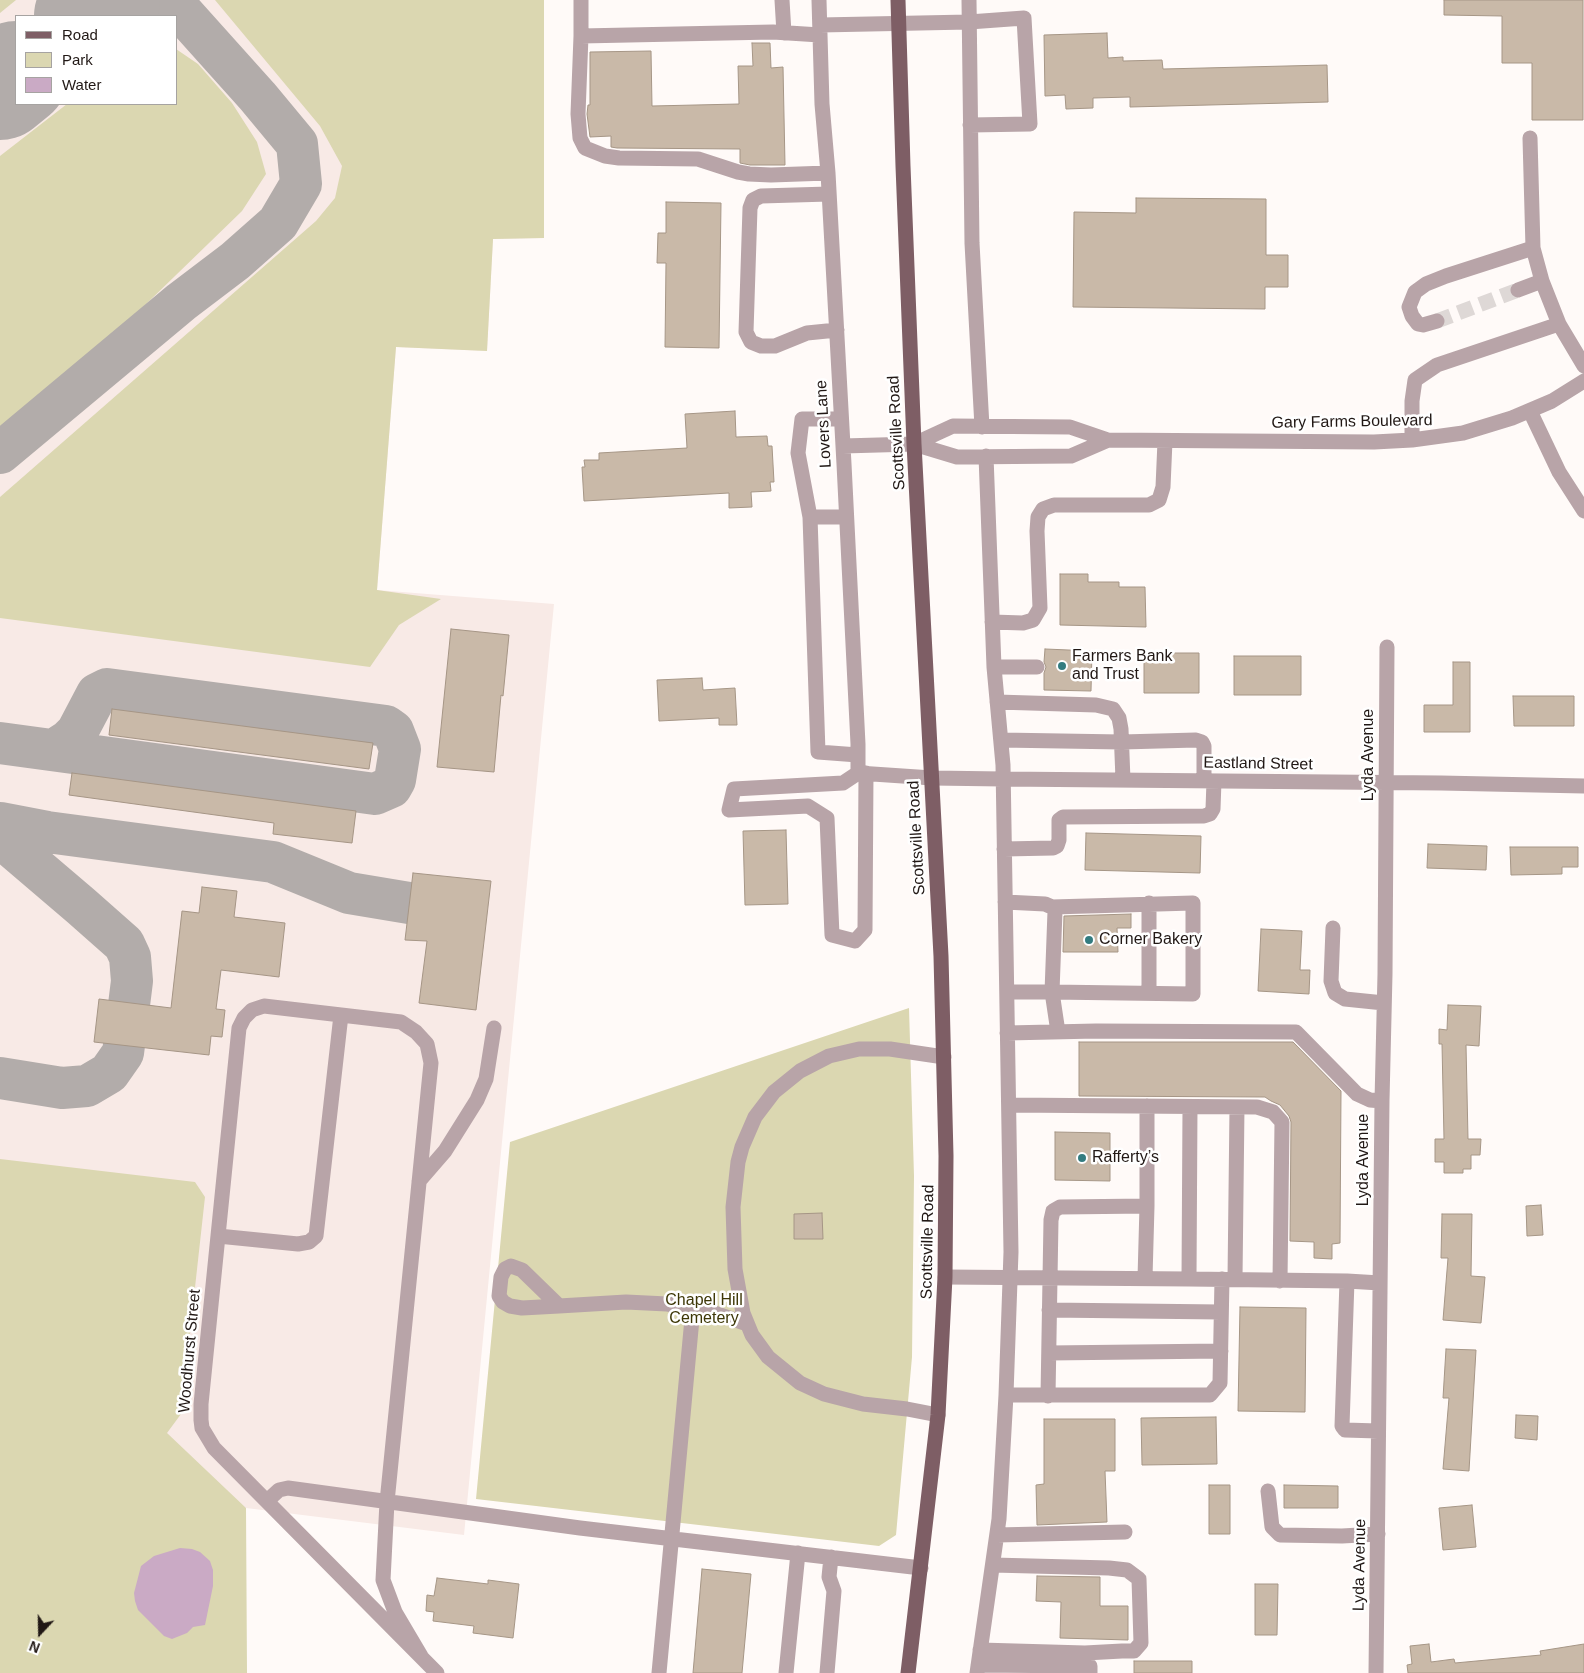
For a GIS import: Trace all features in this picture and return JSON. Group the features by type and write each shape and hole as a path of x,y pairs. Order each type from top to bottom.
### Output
{"main road":[{"name":"Scottsville Road","path":"898,0 914,444 932,778 944,1057 946,1156 945,1277 938,1415 908,1673"}],"street":[{"path":"581,0 578,114 580,138 586,148 604,156 618,158 698,160 750,174 828,173"},
{"path":"782,0 784,33"},
{"name":"Lovers Lane","path":"819,0 822,104 837,330 858,755 862,773 865,930 856,941 832,935 826,818 808,806 728,810 734,788 843,783 862,773"},
{"path":"969,0 975,315 982,427"},
{"path":"581,36 693,32 784,33 899,24 1024,18 1030,124 970,124"},
{"path":"1530,138 1533,248 1542,281 1559,324 1584,366"},
{"path":"829,194 761,196 754,200 750,208 746,332 751,342 761,346 775,346 807,332 837,330"},
{"path":"1437,321 1423,325 1418,324 1412,316 1409,307 1415,292 1426,284 1446,276 1533,248"},
{"path":"1518,290 1542,281"},
{"path":"1412,440 1412,401 1416,380 1437,365 1559,324"},
{"name":"Gary Farms Boulevard","path":"914,444 953,426 1070,427 1108,440 1374,442 1412,440 1463,433 1494,425 1552,401 1584,381"},
{"path":"1530,411 1559,472 1583,508"},
{"path":"841,419 802,419 798,453 810,517 818,752 858,755"},
{"name":"Gary Farms Boulevard","path":"914,444 957,457 1071,456 1108,440"},
{"path":"992,622 1023,623 1033,620 1040,608 1037,531 1038,517 1043,509 1054,506 1149,506 1160,500 1163,487 1165,441"},
{"path":"843,446 914,444"},
{"path":"978,1663 997,1534 1006,1396 1010,1277 1003,779 994,667 986,456"},
{"path":"810,517 846,517"},
{"name":"Lyda Avenue","path":"1376,1673 1382,1101 1386,974 1387,647"},
{"path":"994,667 1037,667"},
{"path":"997,702 1096,705 1113,709 1119,718 1123,780"},
{"path":"1001,740 1122,742 1196,740 1202,742 1204,746 1213,809 1210,814 1204,816 1063,817 1059,820 1059,840 1057,846 1053,848 1004,849"},
{"path":"862,773 932,778"},
{"name":"Eastland Street","path":"932,778 1584,786"},
{"path":"1005,902 1045,904 1052,907 1193,903 1193,994 1007,992"},
{"path":"1149,903 1149,993"},
{"path":"1052,907 1055,911 1052,992 1058,1032"},
{"path":"1333,928 1331,981 1335,993 1345,999 1384,1003"},
{"name":"Woodhurst Street","path":"341,1015 264,1006 252,1010 244,1018 239,1028 201,1404 201,1420 205,1435 214,1448 437,1673"},
{"path":"218,1236 298,1244 309,1242 316,1236 341,1015 400,1022 416,1032 427,1044 431,1063 387,1502 383,1580 395,1612 421,1656"},
{"path":"419,1182 444,1151 477,1100 486,1079 494,1028"},
{"path":"1007,1033 1296,1032 1357,1094 1370,1100 1382,1101"},
{"path":"938,1415 850,1402 811,1389 789,1375 768,1357 759,1347 746,1324 735,1269 732,1223 734,1192 742,1147 755,1118 764,1104 786,1081 800,1071 829,1056 859,1049 890,1049 944,1057"},
{"path":"1009,1105 1257,1107 1274,1112 1282,1122 1280,1280"},
{"path":"1145,1278 1147,1106"},
{"path":"1189,1279 1190,1106"},
{"path":"1006,1396 1210,1396 1220,1383 1222,1312 1228,1279 1237,1107"},
{"path":"1048,1396 1051,1220 1053,1212 1060,1207 1147,1206"},
{"path":"945,1277 1228,1279 1380,1283"},
{"path":"1347,1281 1342,1426 1346,1430 1378,1431"},
{"path":"559,1306 626,1302 693,1308 703,1309 746,1324"},
{"path":"659,1673 693,1308"},
{"path":"1049,1310 1222,1312"},
{"path":"1048,1353 1221,1352"},
{"path":"267,1501 279,1490 288,1488 921,1568"},
{"path":"1268,1491 1272,1527 1280,1535 1342,1536 1378,1534"},
{"path":"997,1534 1125,1532"},
{"path":"786,1673 798,1553"},
{"path":"826,1673 834,1591 829,1577 831,1557"},
{"path":"978,1663 1085,1653 1122,1652 1134,1650 1141,1643 1139,1579 1127,1570 993,1565"},
{"path":"978,1663 1066,1670 1090,1666 1090,1673"}],"shaded area":[{"path":"0,0 544,0 544,238 493,239 487,351 396,347 377,590 554,604 464,1535 246,1508 0,1485"}],"green space":[{"path":"0,0 16,0 0,13"},
{"path":"215,0 544,0 544,238 493,239 487,351 396,347 377,590 441,599 399,625 370,667 0,618 0,497 316,221 335,198 342,166 320,126"},
{"path":"178,50 198,64 232,103 257,142 266,174 242,211 76,372 0,433 0,156 66,105 178,105"},
{"name":"Chapel Hill Cemetery","path":"909,1008 914,1176 912,1357 896,1535 879,1546 476,1499 510,1142"},
{"path":"0,1159 195,1182 205,1197 181,1414 167,1433 246,1508 247,1673 0,1673"}],"water":[{"path":"180,1548 200,1552 210,1561 213,1570 213,1586 205,1625 193,1627 187,1633 172,1639 164,1636 138,1610 134,1593 141,1566 154,1556"}],"building":[{"path":"1444,0 1583,0 1583,120 1532,120 1532,63 1502,63 1502,16 1444,15"},
{"path":"1107,33 1108,58 1123,57 1123,61 1162,60 1163,69 1327,65 1328,102 1130,107 1130,97 1093,98 1093,108 1066,109 1065,95 1045,96 1044,35"},
{"path":"752,43 770,43 771,68 783,67 785,165 750,165 740,163 740,149 617,148 611,147 611,136 590,137 587,114 588,105 590,105 590,52 651,51 652,106 739,104 738,66 753,66"},
{"path":"1136,198 1266,199 1266,255 1288,255 1288,287 1265,287 1265,309 1073,307 1074,212 1136,213"},
{"path":"666,202 721,203 719,348 665,347 666,263 657,263 658,233 666,233"},
{"path":"735,411 736,437 767,436 768,446 772,446 774,482 770,482 771,491 751,492 752,507 729,508 729,493 584,501 582,467 585,467 584,460 599,460 599,453 687,448 685,414"},
{"path":"1060,574 1088,574 1088,582 1119,582 1119,587 1145,587 1146,627 1060,625"},
{"path":"451,629 509,635 494,772 437,767"},
{"path":"1045,649 1092,651 1091,691 1044,690"},
{"path":"1144,653 1199,653 1199,693 1144,693"},
{"path":"1234,656 1301,656 1301,695 1234,695"},
{"path":"1453,662 1470,662 1470,732 1424,732 1424,705 1453,705"},
{"path":"702,678 703,690 735,688 737,725 719,725 719,718 659,721 657,680"},
{"path":"1513,696 1574,696 1574,726 1514,726"},
{"path":"112,709 373,743 369,769 109,735"},
{"path":"72,773 356,811 352,843 273,834 274,823 69,795"},
{"path":"786,830 788,904 745,905 743,831"},
{"path":"1086,833 1201,836 1200,873 1085,870"},
{"path":"1428,844 1487,846 1486,870 1427,868"},
{"path":"1510,847 1578,847 1578,867 1562,867 1562,874 1511,875"},
{"path":"413,873 491,881 476,1010 419,1003 427,941 405,940"},
{"path":"202,887 237,891 234,917 285,923 279,977 221,970 216,1009 225,1010 222,1037 211,1036 209,1055 94,1042 99,999 171,1008 182,911 199,913"},
{"name":"Corner Bakery","path":"1131,914 1131,928 1117,928 1118,952 1063,952 1064,916"},
{"path":"1261,929 1302,931 1300,970 1310,970 1309,994 1258,991"},
{"path":"1448,1005 1481,1006 1479,1046 1466,1045 1468,1139 1481,1139 1480,1155 1471,1155 1471,1169 1463,1169 1463,1173 1444,1173 1444,1162 1435,1162 1435,1139 1444,1139 1442,1044 1439,1044 1439,1029 1447,1030"},
{"path":"1079,1042 1293,1042 1341,1091 1340,1243 1332,1244 1332,1259 1314,1258 1314,1242 1290,1241 1291,1122 1289,1116 1280,1105 1265,1097 1079,1096"},
{"path":"1055,1132 1110,1133 1110,1181 1055,1180"},
{"path":"1541,1205 1543,1235 1527,1236 1526,1206"},
{"path":"822,1213 823,1239 794,1239 794,1214"},
{"path":"1442,1214 1472,1214 1471,1276 1485,1277 1481,1323 1443,1320 1448,1258 1441,1258"},
{"path":"1240,1307 1306,1308 1305,1412 1238,1411"},
{"path":"1446,1349 1476,1350 1469,1471 1443,1469 1449,1398 1443,1398"},
{"path":"1516,1415 1538,1416 1537,1440 1515,1438"},
{"path":"1216,1417 1217,1464 1142,1465 1141,1418"},
{"path":"1044,1419 1115,1419 1115,1471 1105,1471 1107,1522 1037,1525 1036,1485 1044,1484"},
{"path":"1209,1485 1230,1485 1230,1534 1209,1534"},
{"path":"1284,1485 1338,1486 1338,1508 1284,1508"},
{"path":"1472,1505 1476,1547 1443,1550 1439,1508"},
{"path":"702,1569 751,1574 742,1673 693,1673"},
{"path":"1037,1576 1100,1577 1100,1606 1128,1606 1128,1640 1060,1638 1061,1602 1036,1601"},
{"path":"437,1578 488,1584 488,1580 519,1584 513,1638 473,1633 474,1626 433,1621 434,1612 426,1611 427,1595 434,1596"},
{"path":"1255,1584 1278,1584 1277,1635 1255,1635"},
{"path":"1429,1644 1431,1662 1454,1659 1455,1663 1541,1655 1540,1651 1584,1644 1584,1673 1408,1673 1407,1665 1412,1664 1410,1646"},
{"path":"1134,1661 1192,1661 1192,1673 1134,1673"}],"taxiway":[{"path":"0,453 181,302 235,261 278,223 301,184 297,144 258,97 171,0"},
{"path":"0,743 375,794 391,787 395,780 400,749 393,731 386,726 107,689 97,694 77,732 68,741 54,750"},
{"path":"0,823 47,832 273,862 349,893 409,903"},
{"path":"0,837 124,944 130,957 132,981 123,1053 109,1073 87,1086 62,1088 0,1078"}],"runway":[{"path":"88,15 107,0"},
{"path":"0,87 15,75"}],"tunnel":[{"path":"1437,321 1518,290"}],"place":[{"name":"Farmers Bank and Trust","path":"1062,666"},
{"name":"Corner Bakery","path":"1089,940"},
{"name":"Rafferty’s","path":"1082,1158"}]}
